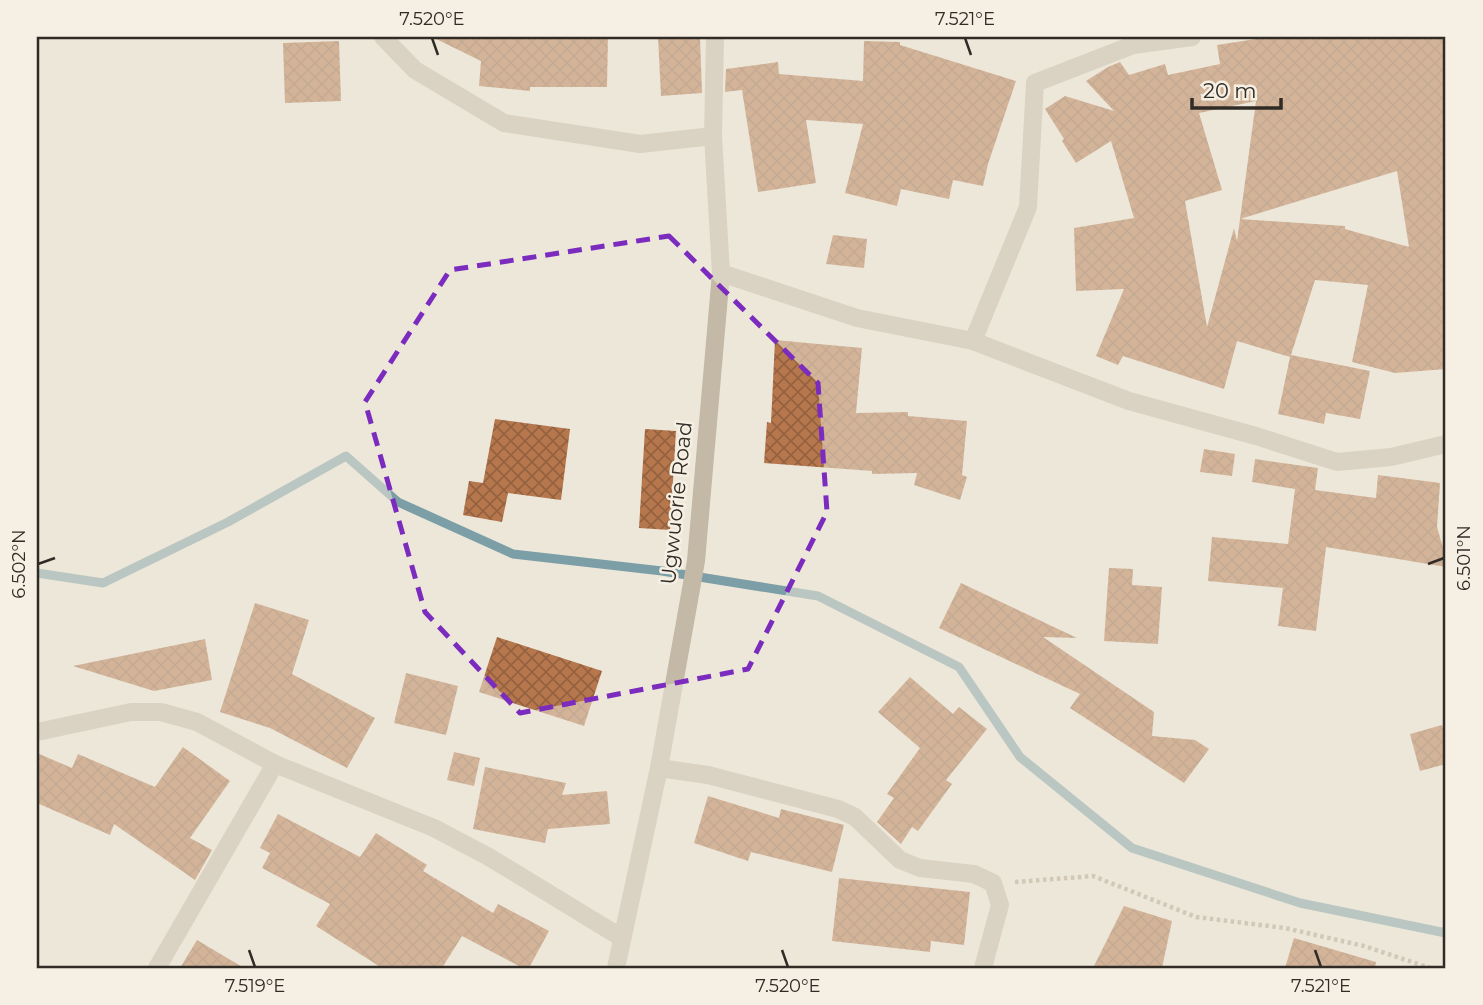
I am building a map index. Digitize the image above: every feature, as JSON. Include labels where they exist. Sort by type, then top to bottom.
[{"type":"street","points":[[383,37],[415,70],[504,123],[640,144],[713,136]]},
{"type":"street","name":"Ugwuorie Road","points":[[616,968],[659,768],[696,561],[721,273],[713,136],[715,37]]},
{"type":"street","points":[[973,341],[1028,207],[1035,83],[1133,45],[1192,37]]},
{"type":"street","points":[[721,273],[857,318],[973,341],[1129,401],[1256,436],[1337,462],[1391,457],[1446,444]]},
{"type":"street","points":[[37,732],[131,712],[161,712],[197,722],[275,764],[435,828],[489,857],[622,938]]},
{"type":"street","points":[[157,968],[275,764]]},
{"type":"street","points":[[659,768],[708,775],[838,809],[855,817],[900,860],[920,868],[974,874],[993,883],[1000,905],[983,968]]},
{"type":"path","points":[[993,883],[1093,876],[1196,917],[1285,928],[1364,946],[1430,968]]},
{"type":"highlighted area","points":[[669,236],[818,383],[827,512],[748,669],[520,713],[425,612],[365,402],[450,270]]},
{"type":"building","points":[[432,37],[608,37],[607,87],[530,87],[530,91],[479,86],[481,61]]},
{"type":"building","points":[[658,37],[700,37],[702,93],[661,96]]},
{"type":"building","points":[[1269,37],[1446,37],[1446,369],[1395,373],[1352,362],[1368,285],[1315,280],[1291,355],[1370,371],[1360,419],[1326,413],[1324,424],[1278,414],[1290,357],[1237,341],[1224,389],[1123,356],[1118,365],[1096,356],[1124,289],[1076,291],[1074,228],[1134,218],[1111,141],[1076,163],[1045,109],[1065,96],[1114,111],[1086,81],[1120,62],[1129,75],[1165,64],[1168,75],[1220,64],[1217,45]],"holes":[[[1256,101],[1237,241],[1234,228],[1207,327],[1185,201],[1222,190],[1199,113]],[[1397,171],[1409,247],[1345,229],[1345,226],[1240,219]]]},
{"type":"building","points":[[339,41],[341,101],[285,103],[283,43]]},
{"type":"building","points":[[864,41],[900,42],[900,45],[1016,81],[983,186],[953,180],[949,199],[901,189],[897,206],[845,193],[863,124],[806,120],[816,183],[758,192],[742,90],[725,92],[726,69],[778,62],[779,74],[863,81]]},
{"type":"building","points":[[833,235],[867,239],[864,268],[826,264]]},
{"type":"building","points":[[775,340],[862,348],[856,413],[908,412],[908,416],[967,421],[962,475],[967,477],[960,500],[914,485],[917,473],[872,474],[872,471],[764,463],[767,422],[771,423]]},
{"type":"building","points":[[495,419],[570,429],[561,500],[508,493],[502,522],[463,515],[469,481],[483,483]]},
{"type":"building","points":[[645,429],[676,431],[670,530],[639,528]]},
{"type":"building","points":[[1204,449],[1235,454],[1232,476],[1200,472]]},
{"type":"building","points":[[1255,459],[1318,468],[1315,490],[1376,498],[1378,475],[1440,483],[1437,527],[1446,567],[1326,547],[1316,631],[1278,626],[1283,588],[1208,581],[1212,537],[1288,544],[1295,489],[1252,482]]},
{"type":"building","points":[[1109,568],[1133,569],[1132,585],[1162,587],[1158,644],[1104,641]]},
{"type":"building","points":[[961,583],[1077,638],[1043,637],[1154,712],[1152,736],[1195,740],[1209,749],[1184,783],[1070,708],[1080,694],[939,628]]},
{"type":"building","points":[[255,603],[309,620],[292,674],[375,718],[347,768],[270,728],[220,712]]},
{"type":"building","points":[[497,637],[602,671],[584,726],[479,692]]},
{"type":"building","points":[[205,639],[212,680],[154,691],[73,666]]},
{"type":"building","points":[[406,673],[458,686],[446,735],[394,723]]},
{"type":"building","points":[[910,677],[953,714],[959,707],[987,729],[946,780],[952,784],[918,831],[912,827],[901,844],[877,822],[894,798],[887,794],[920,748],[878,712]]},
{"type":"building","points":[[1442,725],[1446,743],[1446,764],[1420,771],[1410,734]]},
{"type":"building","points":[[183,747],[230,781],[190,838],[212,850],[195,880],[114,824],[110,835],[37,803],[37,753],[72,768],[78,754],[155,787]]},
{"type":"building","points":[[454,752],[480,758],[474,786],[447,780]]},
{"type":"building","points":[[485,767],[566,783],[562,795],[607,791],[610,824],[548,829],[545,843],[473,829]]},
{"type":"building","points":[[708,796],[779,818],[781,809],[844,825],[832,872],[751,852],[748,861],[694,843]]},
{"type":"building","points":[[278,814],[360,857],[376,833],[427,865],[423,871],[493,913],[498,904],[549,931],[529,968],[523,968],[462,936],[442,968],[382,968],[316,926],[330,904],[262,868],[270,853],[260,848]]},
{"type":"building","points":[[839,878],[970,892],[964,945],[931,941],[930,952],[832,941]]},
{"type":"building","points":[[1124,906],[1172,921],[1162,968],[1093,968]]},
{"type":"building","points":[[1294,938],[1376,962],[1375,968],[1285,968]]},
{"type":"building","points":[[197,940],[244,968],[180,968]]},
{"type":"waterway","points":[[37,573],[103,583],[228,522],[346,456],[398,502],[513,554],[662,571],[818,596],[959,667],[1020,757],[1132,848],[1300,903],[1446,933]]}]
